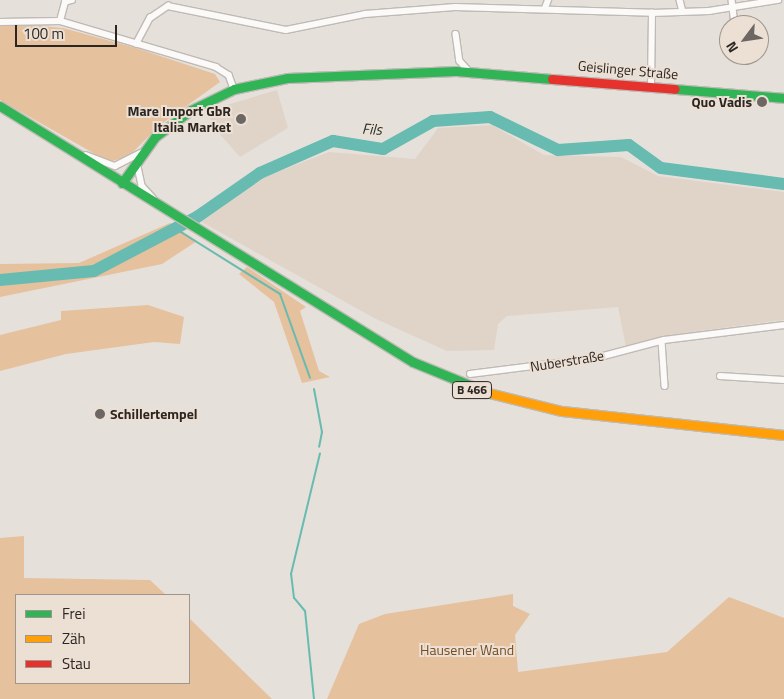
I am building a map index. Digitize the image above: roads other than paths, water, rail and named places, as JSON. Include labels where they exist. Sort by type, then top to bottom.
[{"type":"main road","name":"Geislinger Straße","points":[[122,182],[140,155],[191,110],[234,89],[287,78],[469,72],[651,85],[784,98]]},
{"type":"main road","name":"B 466","points":[[0,106],[158,206],[413,362],[490,396],[562,411],[784,435]]},
{"type":"street","points":[[60,21],[66,1],[72,0]]},
{"type":"street","points":[[545,8],[548,0]]},
{"type":"street","points":[[680,0],[683,12]]},
{"type":"street","points":[[732,0],[735,15]]},
{"type":"street","points":[[136,44],[150,18],[168,6],[286,30],[365,14],[455,7],[545,8],[652,13],[735,8],[778,0]]},
{"type":"street","points":[[651,85],[652,13]]},
{"type":"street","points":[[0,22],[60,21],[225,71],[234,89]]},
{"type":"street","points":[[456,34],[460,61],[469,72]]},
{"type":"street","name":"Geislinger Straße","points":[[62,144],[115,166],[140,155]]},
{"type":"street","points":[[140,155],[142,186],[158,206]]},
{"type":"street","name":"Nuberstraße","points":[[470,374],[596,358],[662,341],[784,324]]},
{"type":"street","points":[[662,341],[665,386]]},
{"type":"street","points":[[720,376],[784,380]]},
{"type":"waterway","name":"Fils","points":[[0,280],[94,271],[197,217],[260,173],[333,141],[383,149],[433,121],[490,117],[558,150],[629,145],[661,168],[784,184]]},
{"type":"waterway","points":[[176,229],[280,294],[310,378]]},
{"type":"waterway","points":[[314,389],[322,432],[319,447]]},
{"type":"waterway","points":[[314,699],[305,611],[294,598],[291,574],[320,453]]},
{"type":"place","name":"Quo Vadis","points":[[762,102]]},
{"type":"place","name":"Mare Import GbR Italia Market","points":[[241,119]]},
{"type":"place","name":"Schillertempel","points":[[100,414]]},
{"type":"park label","name":"Hausener Wand","points":[[467,650]]}]
